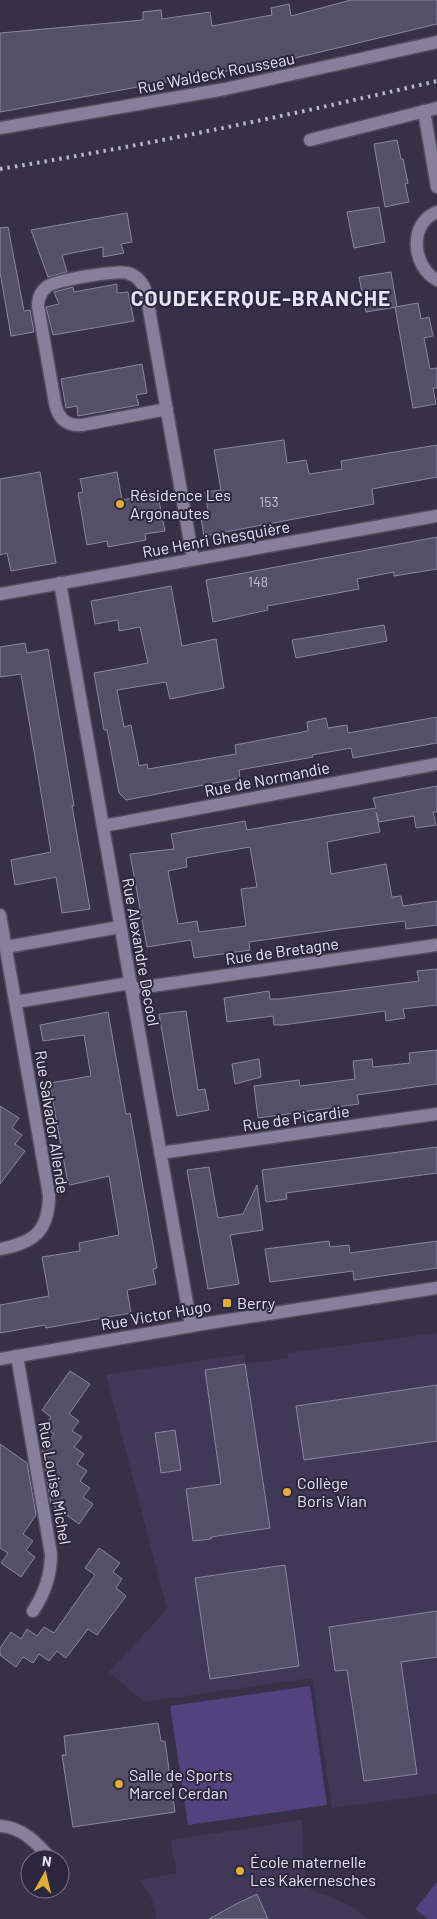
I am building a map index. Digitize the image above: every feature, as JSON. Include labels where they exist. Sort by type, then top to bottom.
[{"type":"street","name":"Rue Waldeck Rousseau","points":[[0,128],[225,89],[437,42]]},
{"type":"street","points":[[310,140],[437,108]]},
{"type":"street","points":[[424,112],[437,187]]},
{"type":"street","points":[[437,212],[425,219],[416,236],[421,263],[428,273],[437,280]]},
{"type":"street","points":[[167,409],[82,425],[67,424],[60,418],[55,403],[38,306],[39,297],[44,290],[58,283],[112,272],[129,274],[138,279],[146,292],[167,409],[193,560]]},
{"type":"street","name":"Rue Henri Ghesquière","points":[[0,594],[437,516]]},
{"type":"street","name":"Rue Alexandre Decool","points":[[60,583],[190,1326]]},
{"type":"street","name":"Rue de Normandie","points":[[103,826],[437,764]]},
{"type":"street","name":"Rue Salvador Allende","points":[[0,914],[48,1186],[49,1209],[43,1228],[36,1236],[24,1243],[0,1249]]},
{"type":"street","points":[[6,947],[120,927]]},
{"type":"street","name":"Rue de Bretagne","points":[[131,986],[437,945]]},
{"type":"street","points":[[16,1002],[131,986]]},
{"type":"street","name":"Rue de Picardie","points":[[160,1153],[437,1114]]},
{"type":"street","name":"Rue Victor Hugo","points":[[0,1359],[190,1326],[437,1288]]},
{"type":"street","name":"Rue Louise Michel","points":[[16,1356],[51,1554],[48,1582],[33,1611]]},
{"type":"street","points":[[0,1826],[15,1828],[40,1849]]},
{"type":"shaded area","name":"Collège Boris Vian","points":[[437,1333],[437,1794],[332,1808],[312,1678],[144,1702],[109,1672],[167,1609],[106,1375],[244,1354],[246,1364],[288,1358],[288,1353]]},
{"type":"shaded area","points":[[310,1686],[327,1805],[188,1825],[170,1706]]},
{"type":"shaded area","name":"École maternelle Les Kakernesches","points":[[302,1820],[304,1869],[307,1886],[356,1909],[368,1919],[156,1919],[151,1897],[139,1880],[177,1873],[171,1845],[172,1840]]},
{"type":"shaded area","points":[[437,1882],[437,1919],[428,1919],[415,1909]]},
{"type":"building","points":[[351,0],[437,0],[437,24],[287,60],[0,112],[0,33],[143,20],[143,12],[161,10],[162,19],[210,12],[212,26],[272,15],[271,8],[289,4],[291,16]]},
{"type":"building","points":[[397,140],[408,183],[405,184],[409,202],[385,207],[374,144]]},
{"type":"building","points":[[379,207],[385,242],[354,248],[347,212]]},
{"type":"building","points":[[127,213],[132,242],[121,244],[124,253],[103,257],[103,247],[62,255],[67,272],[48,277],[31,230]]},
{"type":"building","points":[[8,227],[24,311],[30,310],[34,332],[11,336],[0,272],[0,228]]},
{"type":"building","points":[[391,272],[397,307],[366,312],[359,277]]},
{"type":"building","points":[[117,284],[117,293],[128,292],[134,321],[53,335],[46,307],[59,304],[54,292],[73,287],[74,292]]},
{"type":"building","points":[[418,303],[421,319],[429,317],[433,336],[424,338],[430,369],[437,368],[437,388],[433,388],[436,404],[413,408],[395,307]]},
{"type":"building","points":[[142,364],[147,393],[136,395],[139,405],[78,416],[77,406],[66,408],[61,379]]},
{"type":"building","points":[[284,440],[287,463],[306,460],[309,474],[342,469],[341,461],[437,445],[437,477],[372,489],[374,504],[204,536],[200,512],[208,510],[205,492],[221,490],[214,450]]},
{"type":"building","points":[[40,472],[56,563],[11,571],[7,553],[0,555],[0,479]]},
{"type":"building","name":"Résidence Les Argonautes","points":[[117,472],[122,500],[158,496],[165,531],[145,534],[146,540],[108,547],[107,541],[87,545],[78,493],[83,492],[80,479]]},
{"type":"building","points":[[437,537],[437,569],[394,576],[394,572],[357,579],[359,589],[267,606],[268,610],[213,622],[206,580]]},
{"type":"building","points":[[171,586],[182,646],[216,639],[224,688],[170,699],[166,682],[117,690],[124,727],[131,725],[139,766],[147,764],[148,769],[236,754],[235,745],[308,731],[307,722],[326,718],[328,728],[347,725],[348,733],[437,717],[437,743],[353,758],[351,748],[312,755],[313,757],[239,770],[240,778],[126,800],[119,793],[107,730],[104,730],[94,673],[148,663],[140,627],[119,631],[118,620],[95,624],[91,601]]},
{"type":"building","points":[[384,625],[387,641],[296,658],[292,640]]},
{"type":"building","points":[[25,643],[27,653],[48,649],[90,909],[62,913],[56,877],[15,885],[11,860],[51,852],[21,674],[0,677],[0,647]]},
{"type":"building","points":[[437,786],[437,812],[433,812],[436,825],[416,828],[414,816],[379,822],[376,812],[380,832],[327,842],[331,874],[386,864],[392,897],[401,896],[403,906],[437,901],[437,925],[406,929],[405,921],[340,929],[249,942],[250,950],[194,958],[191,940],[147,947],[130,854],[174,849],[171,834],[245,821],[247,830],[376,808],[373,798]],"holes":[[[250,847],[257,887],[241,889],[246,926],[199,932],[197,921],[178,924],[168,871],[187,867],[186,858]]]},
{"type":"building","points":[[437,969],[437,1005],[403,1009],[405,1018],[386,1021],[385,1011],[283,1025],[274,1025],[273,1016],[227,1022],[224,998],[269,991],[270,999],[279,999],[419,981],[417,971]]},
{"type":"building","points":[[186,1011],[198,1090],[205,1089],[209,1110],[177,1116],[159,1014]]},
{"type":"building","points":[[108,1012],[126,1114],[130,1113],[157,1268],[153,1269],[156,1284],[127,1290],[131,1313],[46,1328],[45,1325],[0,1333],[0,1305],[49,1296],[42,1257],[80,1251],[79,1243],[119,1235],[109,1176],[70,1185],[67,1178],[55,1113],[50,1083],[91,1076],[84,1035],[43,1041],[40,1025]]},
{"type":"building","points":[[437,1050],[437,1084],[357,1095],[359,1104],[258,1118],[254,1086],[299,1080],[300,1086],[355,1079],[353,1061],[372,1059],[373,1067],[410,1063],[409,1053]]},
{"type":"building","points":[[259,1059],[261,1077],[235,1084],[232,1064]]},
{"type":"building","points":[[0,1106],[19,1118],[12,1128],[22,1135],[15,1144],[25,1151],[0,1184]]},
{"type":"building","points":[[437,1147],[437,1173],[286,1193],[287,1199],[266,1202],[262,1170]]},
{"type":"building","points":[[209,1167],[218,1218],[243,1214],[257,1185],[263,1230],[230,1235],[239,1284],[208,1289],[187,1170]]},
{"type":"building","points":[[329,1241],[330,1247],[349,1245],[350,1253],[437,1241],[437,1268],[354,1280],[353,1271],[270,1282],[265,1249]]},
{"type":"building","points":[[245,1364],[270,1528],[193,1541],[186,1489],[221,1484],[205,1370]]},
{"type":"building","points":[[70,1371],[90,1384],[69,1414],[79,1421],[72,1431],[82,1437],[74,1447],[84,1454],[77,1464],[87,1471],[80,1481],[90,1488],[83,1497],[93,1504],[79,1524],[51,1504],[42,1451],[54,1434],[44,1427],[51,1417],[42,1410]]},
{"type":"building","points":[[437,1385],[437,1441],[304,1460],[296,1406]]},
{"type":"building","points":[[175,1430],[181,1470],[161,1473],[155,1433]]},
{"type":"building","points":[[0,1444],[27,1463],[36,1515],[23,1534],[33,1541],[26,1550],[35,1557],[21,1577],[1,1563],[8,1553],[0,1548]]},
{"type":"building","points":[[99,1548],[120,1563],[113,1572],[122,1579],[116,1588],[126,1596],[97,1635],[88,1629],[66,1658],[57,1651],[49,1661],[39,1654],[33,1663],[23,1657],[16,1667],[0,1655],[0,1648],[11,1632],[21,1639],[27,1629],[37,1636],[44,1627],[54,1633],[95,1575],[85,1568]]},
{"type":"building","points":[[285,1565],[299,1666],[210,1679],[195,1578]]},
{"type":"building","points":[[437,1611],[437,1657],[401,1662],[417,1774],[364,1781],[347,1670],[335,1671],[329,1627]]},
{"type":"building","name":"Salle de Sports Marcel Cerdan","points":[[158,1723],[161,1741],[165,1741],[175,1812],[73,1827],[62,1755],[66,1755],[64,1736]]},
{"type":"building","points":[[257,1894],[268,1919],[209,1919],[234,1905]]},
{"type":"railway","points":[[0,169],[219,129],[437,81]]},
{"type":"place","name":"Résidence Les Argonautes","points":[[120,504]]},
{"type":"place","name":"Berry","points":[[227,1303]]},
{"type":"place","name":"Collège Boris Vian","points":[[287,1492]]},
{"type":"place","name":"Salle de Sports Marcel Cerdan","points":[[119,1784]]},
{"type":"place","name":"École maternelle Les Kakernesches","points":[[240,1871]]},
{"type":"district","name":"COUDEKERQUE-BRANCHE","points":[[261,299]]}]
